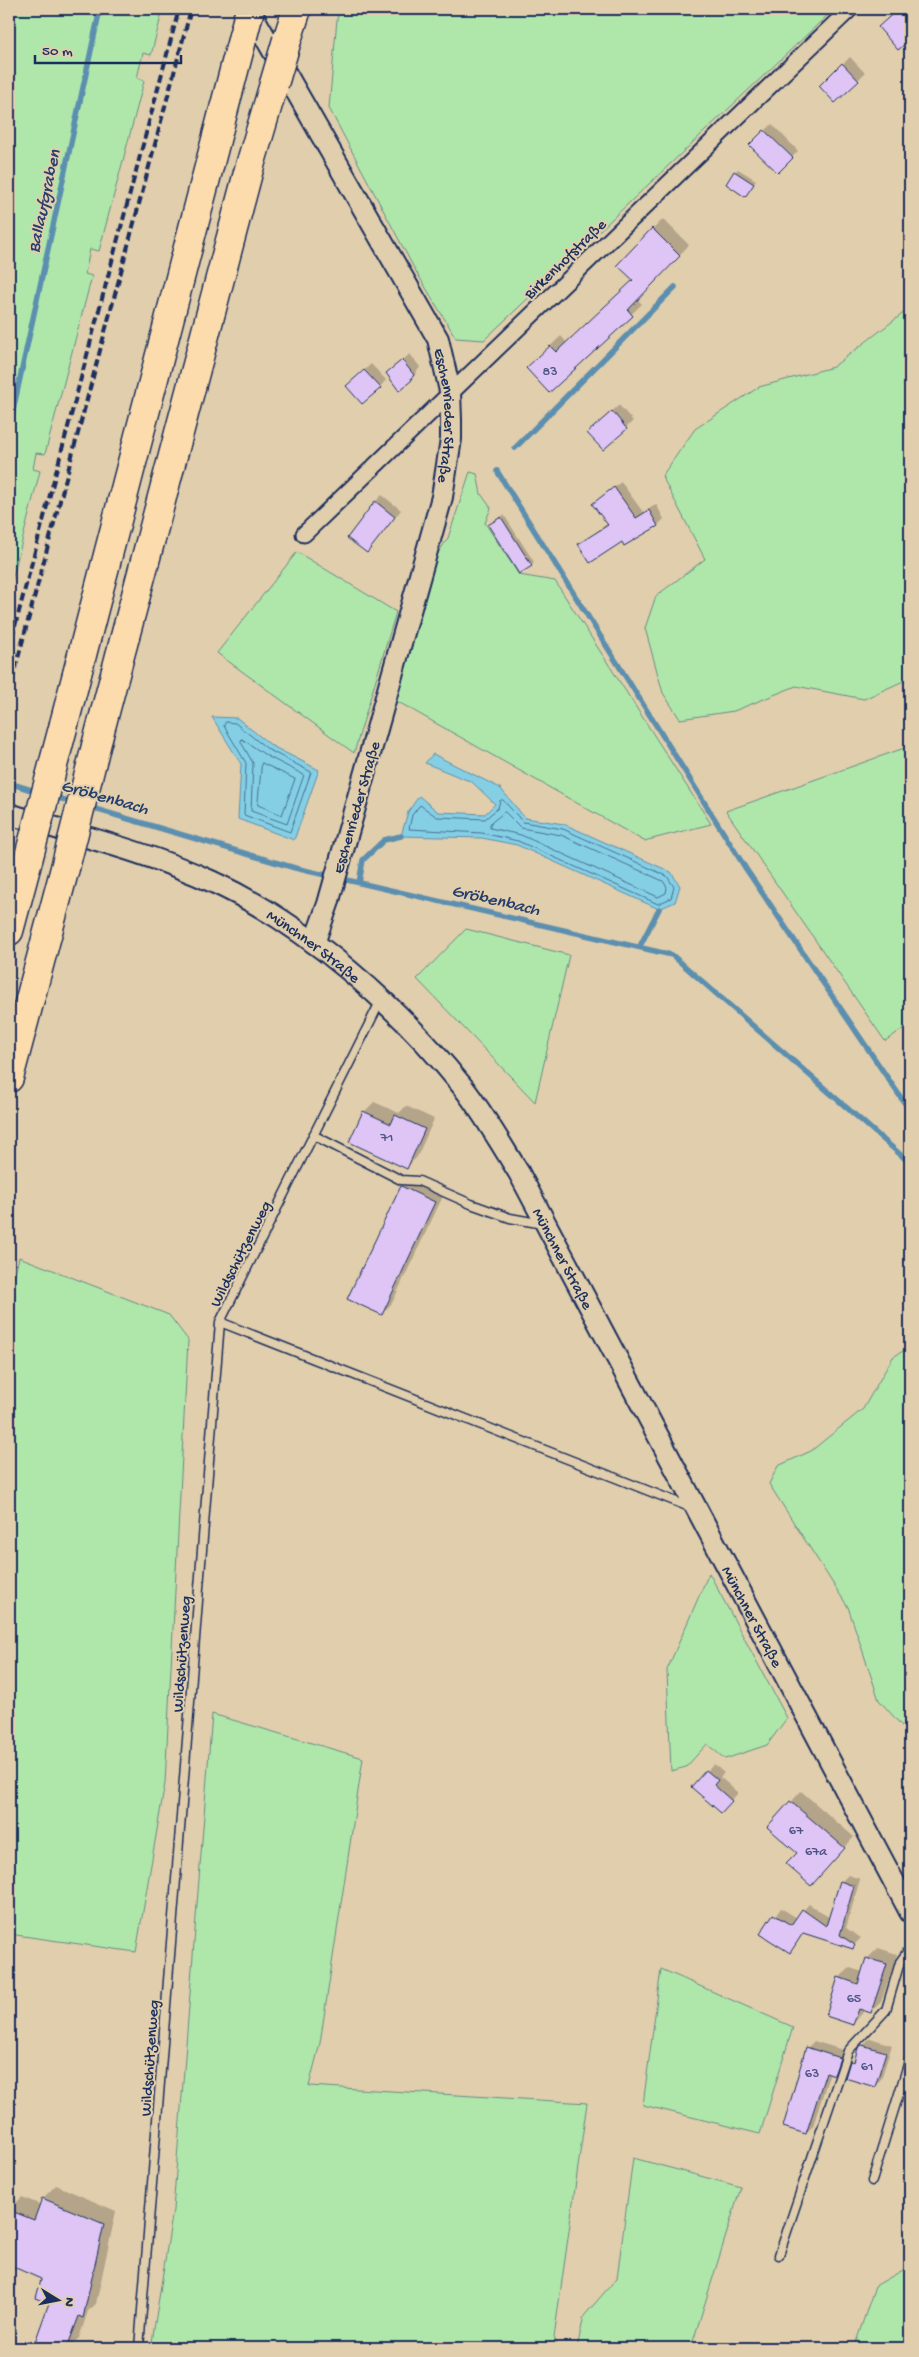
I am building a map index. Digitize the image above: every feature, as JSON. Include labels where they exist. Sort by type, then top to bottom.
[{"type":"highway","points":[[9,931],[249,9]]},
{"type":"highway","points":[[9,1078],[246,178],[297,9]]},
{"type":"street","name":"Eschenrieder Straße","points":[[249,9],[438,339],[450,392],[451,439],[442,497],[328,904],[314,943]]},
{"type":"street","name":"Birkenhofstraße","points":[[304,534],[850,9]]},
{"type":"street","name":"Münchner Straße","points":[[9,814],[150,857],[214,882],[281,919],[314,943],[381,1000],[424,1042],[464,1088],[519,1173],[910,1912]]},
{"type":"lane","name":"Wildschützenweg","points":[[139,2348],[220,1322],[381,1000]]},
{"type":"lane","points":[[313,1135],[401,1180],[419,1181],[471,1204],[510,1218],[545,1224]]},
{"type":"lane","points":[[220,1322],[698,1510]]},
{"type":"lane","points":[[779,2255],[848,2051],[886,2010],[900,1962],[910,1948]]},
{"type":"lane","points":[[872,2181],[910,2058]]},
{"type":"green space","points":[[9,9],[163,9],[151,55],[143,53],[137,78],[144,81],[99,251],[90,249],[85,274],[92,276],[45,454],[36,453],[33,469],[40,471],[9,592]]},
{"type":"green space","points":[[340,9],[834,9],[484,340],[456,338],[414,268],[329,108],[337,19]]},
{"type":"green space","points":[[910,308],[910,678],[864,699],[796,686],[734,711],[680,719],[663,693],[645,628],[656,596],[705,559],[662,476],[695,429],[759,387],[833,367]]},
{"type":"green space","points":[[470,472],[477,474],[481,494],[491,508],[485,523],[519,575],[555,581],[711,824],[644,841],[393,699],[434,559],[448,538]]},
{"type":"green space","points":[[297,552],[396,612],[354,753],[217,653]]},
{"type":"green space","points":[[910,746],[910,1024],[885,1041],[726,811]]},
{"type":"green space","points":[[466,929],[569,955],[535,1102],[417,979]]},
{"type":"green space","points":[[19,1257],[169,1315],[188,1340],[165,1783],[136,1952],[9,1934],[9,1299]]},
{"type":"green space","points":[[910,1347],[910,1735],[879,1700],[848,1607],[769,1484],[778,1466],[811,1451],[863,1409],[893,1357]]},
{"type":"green space","points":[[709,1573],[787,1718],[767,1745],[725,1759],[707,1744],[686,1767],[671,1771],[667,1670]]},
{"type":"green space","points":[[212,1714],[363,1758],[320,2043],[309,2086],[587,2103],[554,2337],[558,2348],[151,2348],[173,2210]]},
{"type":"green space","points":[[661,1969],[793,2027],[760,2134],[643,2105]]},
{"type":"green space","points":[[633,2158],[741,2187],[691,2348],[577,2348],[584,2316],[617,2278]]},
{"type":"green space","points":[[910,2266],[910,2332],[901,2348],[854,2348],[875,2286]]},
{"type":"water","points":[[212,717],[237,718],[272,746],[319,770],[294,840],[238,819],[241,764]]},
{"type":"water","points":[[433,754],[500,788],[525,818],[564,824],[671,872],[680,886],[675,902],[659,909],[517,845],[482,838],[401,836],[408,812],[419,796],[438,812],[485,814],[495,804],[472,782],[425,763]]},
{"type":"building","points":[[898,9],[910,23],[910,40],[898,50],[878,27]]},
{"type":"building","points":[[842,63],[859,81],[835,103],[819,86]]},
{"type":"building","points":[[764,130],[793,158],[778,173],[749,145]]},
{"type":"building","points":[[734,171],[754,184],[745,197],[726,184]]},
{"type":"building","points":[[652,228],[680,256],[628,310],[633,316],[549,393],[526,368],[550,346],[556,352],[633,280],[617,265]]},
{"type":"building","points":[[402,360],[414,375],[411,378],[412,380],[399,391],[386,373]]},
{"type":"building","points":[[364,370],[381,388],[362,404],[346,386]]},
{"type":"building","points":[[612,411],[627,429],[603,450],[587,433]]},
{"type":"building","points":[[614,487],[636,518],[649,510],[658,526],[624,546],[622,542],[590,563],[578,544],[608,525],[592,504]]},
{"type":"building","points":[[375,501],[395,517],[367,553],[347,538]]},
{"type":"building","points":[[501,517],[532,566],[519,574],[488,525]]},
{"type":"building","points":[[363,1111],[391,1124],[395,1115],[425,1129],[407,1169],[349,1142]]},
{"type":"building","points":[[401,1186],[435,1202],[382,1315],[347,1299]]},
{"type":"building","points":[[706,1770],[718,1780],[714,1785],[732,1801],[721,1813],[691,1787]]},
{"type":"building","points":[[790,1801],[845,1848],[811,1886],[786,1864],[797,1853],[767,1827]]},
{"type":"building","points":[[840,1881],[854,1886],[840,1935],[855,1945],[853,1949],[803,1933],[790,1953],[760,1934],[773,1914],[791,1925],[802,1909],[826,1926]]},
{"type":"building","points":[[866,1958],[887,1964],[871,2013],[859,2009],[853,2025],[826,2016],[838,1977],[858,1984]]},
{"type":"building","points":[[862,2045],[886,2052],[875,2087],[845,2078],[850,2061],[854,2062],[858,2048]]},
{"type":"building","points":[[806,2047],[840,2058],[834,2075],[826,2072],[806,2134],[783,2127]]},
{"type":"building","points":[[42,2198],[104,2224],[83,2318],[79,2316],[67,2348],[54,2348],[35,2342],[49,2303],[36,2298],[41,2279],[9,2265],[9,2210],[34,2220]]},
{"type":"waterway","name":"Ballaufgraben","points":[[9,429],[100,9]]},
{"type":"waterway","points":[[515,448],[675,287]]},
{"type":"waterway","points":[[497,471],[746,869],[910,1111]]},
{"type":"waterway","name":"Gröbenbach","points":[[9,783],[38,792]]},
{"type":"waterway","name":"Gröbenbach","points":[[52,796],[74,803]]},
{"type":"waterway","name":"Gröbenbach","points":[[88,807],[295,868],[672,955],[910,1163]]},
{"type":"waterway","points":[[359,883],[363,860],[384,840],[401,836]]},
{"type":"waterway","points":[[640,946],[659,909]]},
{"type":"railway","points":[[9,649],[179,9]]},
{"type":"railway","points":[[9,692],[191,9]]}]
